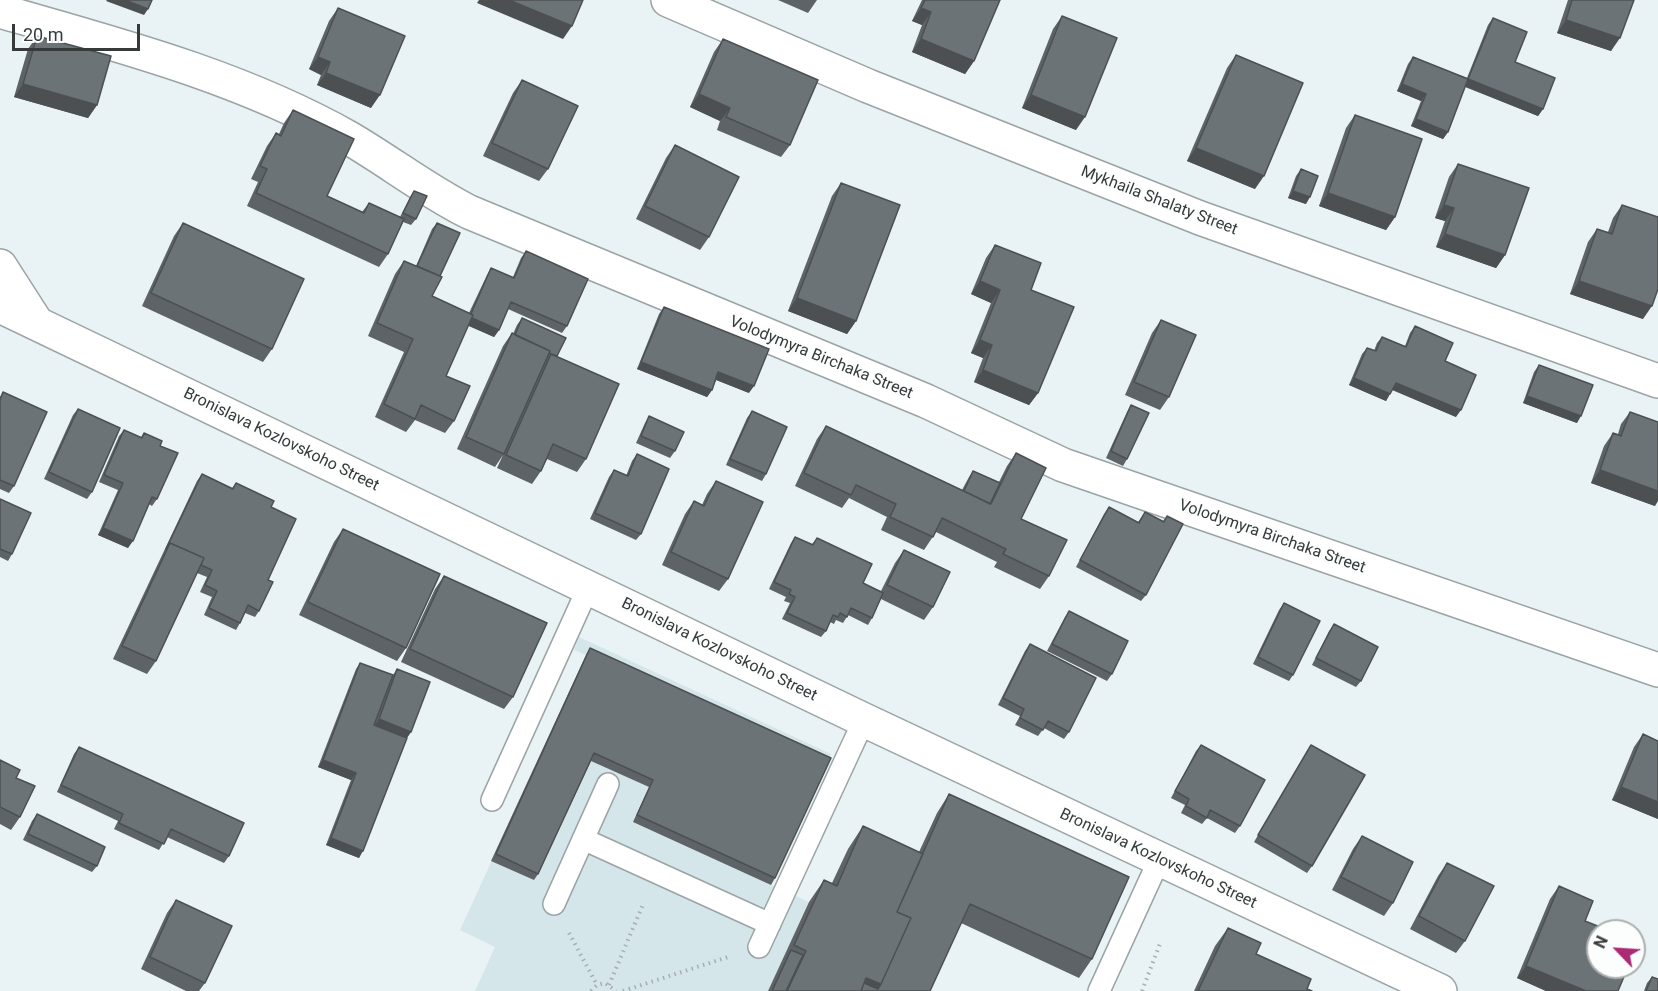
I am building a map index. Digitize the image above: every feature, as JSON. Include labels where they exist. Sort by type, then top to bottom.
[{"type":"street","name":"Mykhaila Shalaty Street","points":[[668,0],[868,86],[1200,218],[1658,381]]},
{"type":"street","name":"Volodymyra Birchaka Street","points":[[0,11],[166,58],[272,101],[350,138],[435,195],[469,212],[926,401],[1063,465],[1658,670]]},
{"type":"street","points":[[0,266],[36,322]]},
{"type":"street","name":"Bronislava Kozlovskoho Street","points":[[0,306],[864,720],[1440,991]]},
{"type":"lane","points":[[492,800],[588,588]]},
{"type":"lane","points":[[759,947],[864,720]]},
{"type":"lane","points":[[554,904],[608,784]]},
{"type":"lane","points":[[583,839],[770,924]]},
{"type":"lane","points":[[1099,991],[1159,860]]},
{"type":"path","points":[[609,985],[656,873]]},
{"type":"path","points":[[554,904],[597,985]]},
{"type":"path","points":[[623,991],[759,947]]},
{"type":"path","points":[[591,991],[597,985],[609,985],[616,991]]},
{"type":"shaded area","points":[[579,637],[831,754],[771,885],[809,902],[768,991],[475,991],[495,947],[460,930],[586,655],[574,650]]},
{"type":"building","points":[[125,0],[152,0],[148,9]]},
{"type":"building","points":[[509,0],[583,0],[572,26]]},
{"type":"building","points":[[925,0],[1000,0],[974,61],[921,39],[931,12],[921,8]]},
{"type":"building","points":[[1572,0],[1634,0],[1620,38],[1566,20]]},
{"type":"building","points":[[338,8],[405,36],[380,95],[326,73],[330,62],[318,57]]},
{"type":"building","points":[[1062,16],[1117,38],[1085,117],[1031,95]]},
{"type":"building","points":[[1493,18],[1527,32],[1515,62],[1555,78],[1543,109],[1468,79]]},
{"type":"building","points":[[37,36],[111,56],[97,105],[23,84]]},
{"type":"building","points":[[723,39],[818,80],[790,145],[726,117],[730,108],[699,94]]},
{"type":"building","points":[[1236,55],[1303,83],[1264,176],[1196,148]]},
{"type":"building","points":[[1413,57],[1468,79],[1448,132],[1416,119],[1426,94],[1402,84]]},
{"type":"building","points":[[522,80],[578,106],[548,169],[492,143]]},
{"type":"building","points":[[293,110],[354,139],[327,196],[364,213],[369,203],[404,219],[388,254],[256,193],[267,169],[260,166],[276,133],[281,136]]},
{"type":"building","points":[[1355,115],[1422,139],[1395,217],[1328,193]]},
{"type":"building","points":[[675,145],[739,177],[709,237],[645,206]]},
{"type":"building","points":[[1458,164],[1529,188],[1505,255],[1445,234],[1454,208],[1444,205]]},
{"type":"building","points":[[1301,169],[1318,176],[1310,197],[1293,191]]},
{"type":"building","points":[[841,183],[900,205],[856,321],[797,298]]},
{"type":"building","points":[[414,191],[427,196],[416,219],[403,213]]},
{"type":"building","points":[[1622,205],[1658,217],[1658,289],[1652,306],[1579,281],[1597,229],[1612,234]]},
{"type":"building","points":[[183,223],[304,279],[272,349],[151,293]]},
{"type":"building","points":[[437,223],[460,233],[440,276],[417,266]]},
{"type":"building","points":[[995,245],[1041,263],[1031,290],[1074,307],[1038,393],[983,370],[992,345],[980,340],[1000,290],[980,281]]},
{"type":"building","points":[[526,251],[588,279],[567,326],[511,302],[499,330],[472,318],[471,314],[491,268],[514,278]]},
{"type":"building","points":[[404,261],[442,277],[432,296],[473,315],[446,376],[470,386],[454,421],[421,405],[415,419],[384,404],[413,339],[377,323]]},
{"type":"building","points":[[664,307],[769,349],[754,386],[718,372],[712,390],[641,362]]},
{"type":"building","points":[[522,318],[566,338],[557,356],[515,335]]},
{"type":"building","points":[[1161,320],[1196,335],[1169,397],[1134,382]]},
{"type":"building","points":[[1415,326],[1453,343],[1445,361],[1476,375],[1461,410],[1396,383],[1390,394],[1354,378],[1367,348],[1376,351],[1382,337],[1406,347]]},
{"type":"building","points":[[512,333],[550,351],[504,454],[466,437]]},
{"type":"building","points":[[551,354],[619,384],[586,459],[553,444],[541,471],[506,455]]},
{"type":"building","points":[[1539,365],[1593,385],[1581,416],[1527,396]]},
{"type":"building","points":[[3,392],[47,412],[14,486],[0,480],[0,400]]},
{"type":"building","points":[[1131,405],[1149,413],[1127,459],[1111,451]]},
{"type":"building","points":[[78,409],[120,428],[92,492],[49,472]]},
{"type":"building","points":[[752,411],[787,427],[766,474],[730,459]]},
{"type":"building","points":[[1630,412],[1658,422],[1658,491],[1600,470],[1613,433],[1621,436]]},
{"type":"building","points":[[649,416],[684,432],[675,451],[641,436]]},
{"type":"building","points":[[826,426],[991,504],[1016,453],[1046,468],[1021,519],[1067,540],[1049,576],[1003,554],[1006,549],[942,518],[933,537],[890,517],[896,504],[856,485],[851,495],[804,473]]},
{"type":"building","points":[[124,430],[142,438],[144,433],[162,441],[160,446],[178,453],[157,499],[152,497],[133,541],[103,528],[123,483],[104,475]]},
{"type":"building","points":[[637,454],[669,469],[641,534],[595,513],[614,470],[628,476]]},
{"type":"building","points":[[973,471],[1000,483],[990,504],[964,491]]},
{"type":"building","points":[[202,474],[233,489],[236,483],[274,501],[271,507],[296,519],[268,580],[273,582],[259,611],[248,605],[240,623],[209,608],[217,591],[205,585],[212,570],[201,565],[204,558],[170,543],[166,549]]},
{"type":"building","points":[[716,481],[763,502],[728,579],[671,552],[694,501],[704,506]]},
{"type":"building","points":[[0,499],[31,513],[12,554],[0,549]]},
{"type":"building","points":[[1109,507],[1139,523],[1145,512],[1164,522],[1167,516],[1183,524],[1146,595],[1080,560]]},
{"type":"building","points":[[343,529],[440,574],[406,648],[308,602]]},
{"type":"building","points":[[795,537],[813,545],[817,538],[872,564],[863,583],[883,593],[872,618],[851,608],[847,617],[840,613],[838,617],[833,615],[826,631],[787,613],[795,597],[789,594],[791,590],[774,582]]},
{"type":"building","points":[[170,543],[204,558],[156,661],[122,646]]},
{"type":"building","points":[[904,550],[950,572],[933,607],[887,585]]},
{"type":"building","points":[[444,576],[547,623],[513,697],[410,649]]},
{"type":"building","points":[[1284,603],[1320,621],[1293,675],[1258,657]]},
{"type":"building","points":[[1069,611],[1128,641],[1112,674],[1052,644]]},
{"type":"building","points":[[1334,624],[1378,647],[1361,681],[1316,658]]},
{"type":"building","points":[[1030,644],[1096,678],[1069,732],[1048,721],[1043,730],[1020,718],[1024,709],[1003,698]]},
{"type":"building","points":[[590,648],[831,758],[775,878],[637,815],[653,780],[594,753],[538,874],[496,854]]},
{"type":"building","points":[[360,663],[393,675],[374,725],[407,738],[363,851],[331,838],[356,773],[323,760]]},
{"type":"building","points":[[397,669],[430,682],[411,732],[379,719]]},
{"type":"building","points":[[1643,734],[1658,741],[1658,802],[1621,787]]},
{"type":"building","points":[[1201,745],[1265,780],[1240,826],[1210,810],[1207,818],[1186,806],[1189,799],[1175,791]]},
{"type":"building","points":[[1311,745],[1365,775],[1312,866],[1258,835]]},
{"type":"building","points":[[79,747],[244,823],[229,856],[171,829],[164,844],[119,823],[123,814],[61,785]]},
{"type":"building","points":[[0,760],[20,770],[16,778],[35,786],[20,817],[0,807]]},
{"type":"building","points":[[949,794],[1129,877],[1092,959],[970,904],[930,991],[861,991],[864,983],[878,989],[911,918],[897,912]]},
{"type":"building","points":[[37,814],[105,847],[97,866],[28,834]]},
{"type":"building","points":[[863,826],[923,854],[897,912],[911,918],[881,984],[866,978],[861,991],[787,991],[806,951],[794,945],[824,880],[837,886]]},
{"type":"building","points":[[1362,836],[1413,862],[1393,903],[1341,877]]},
{"type":"building","points":[[1447,863],[1494,886],[1465,941],[1419,916]]},
{"type":"building","points":[[1559,886],[1593,901],[1585,921],[1586,979],[1623,979],[1618,991],[1586,991],[1526,966]]},
{"type":"building","points":[[176,900],[232,926],[205,983],[150,957]]},
{"type":"building","points":[[1228,928],[1261,943],[1256,954],[1311,979],[1307,989],[1312,991],[1198,991]]},
{"type":"building","points":[[791,950],[803,955],[786,991],[772,991]]},
{"type":"building","points":[[1652,977],[1658,979],[1658,991],[1646,991]]}]
